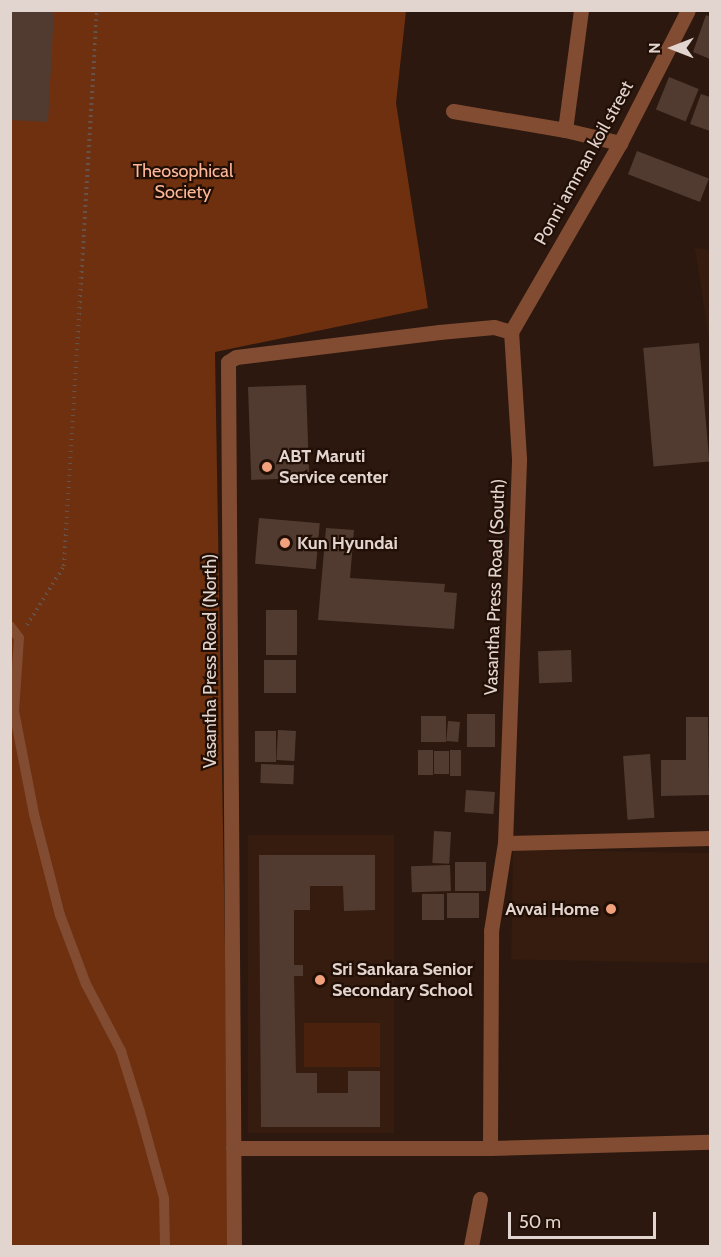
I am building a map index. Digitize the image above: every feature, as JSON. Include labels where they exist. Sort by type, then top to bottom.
[{"type":"street","points":[[564,130],[581,10]]},
{"type":"street","name":"Ponni amman koil street","points":[[511,332],[620,143],[688,10]]},
{"type":"street","points":[[453,111],[564,130],[620,143]]},
{"type":"street","name":"Vasantha Press Road (North)","points":[[234,1246],[228,362],[236,357],[461,330],[494,327],[511,332]]},
{"type":"street","name":"Vasantha Press Road (South)","points":[[490,1148],[491,931],[505,843],[519,458],[511,332]]},
{"type":"street","points":[[505,843],[711,838]]},
{"type":"street","points":[[233,1148],[490,1148],[711,1142]]},
{"type":"street","points":[[471,1246],[480,1199]]},
{"type":"lane","points":[[10,626],[19,638],[14,711],[34,814],[60,915],[86,984],[121,1051],[140,1112],[164,1198],[165,1246]]},
{"type":"path","points":[[19,638],[64,566],[97,10]]},
{"type":"shaded area","points":[[695,248],[710,250],[710,346]]},
{"type":"shaded area","name":"Sri Sankara Senior Secondary School","points":[[248,835],[394,835],[394,1133],[248,1133]]},
{"type":"shaded area","name":"Avvai Home","points":[[513,850],[710,853],[708,963],[511,960]]},
{"type":"shaded area","points":[[304,1023],[380,1023],[380,1067],[304,1067]]},
{"type":"green space","name":"Theosophical Society","points":[[10,11],[406,11],[396,103],[428,308],[215,352],[230,1246],[11,1246]]},
{"type":"building","points":[[10,10],[54,10],[48,122],[10,120]]},
{"type":"building","points":[[706,15],[710,17],[710,59],[693,52]]},
{"type":"building","points":[[669,77],[699,89],[686,121],[656,109]]},
{"type":"building","points":[[701,94],[710,97],[710,131],[690,124]]},
{"type":"building","points":[[637,151],[709,179],[700,202],[628,174]]},
{"type":"building","points":[[699,343],[709,462],[654,466],[643,348]]},
{"type":"building","points":[[306,385],[309,478],[251,480],[248,387]]},
{"type":"building","points":[[259,518],[320,523],[316,569],[255,564]]},
{"type":"building","points":[[326,528],[354,530],[350,578],[445,584],[444,592],[457,593],[454,629],[318,620]]},
{"type":"building","points":[[266,610],[297,610],[297,655],[266,655]]},
{"type":"building","points":[[571,650],[572,682],[539,683],[538,651]]},
{"type":"building","points":[[264,660],[296,660],[296,693],[264,693]]},
{"type":"building","points":[[467,714],[495,714],[495,747],[467,747]]},
{"type":"building","points":[[421,716],[446,716],[446,742],[421,742]]},
{"type":"building","points":[[686,717],[708,717],[709,795],[661,796],[661,760],[686,760]]},
{"type":"building","points":[[448,721],[460,722],[458,742],[446,741]]},
{"type":"building","points":[[278,730],[296,731],[294,761],[276,760]]},
{"type":"building","points":[[255,731],[276,731],[276,762],[255,762]]},
{"type":"building","points":[[418,750],[433,750],[433,775],[418,775]]},
{"type":"building","points":[[450,750],[461,750],[461,776],[450,776]]},
{"type":"building","points":[[434,751],[449,751],[449,774],[434,774]]},
{"type":"building","points":[[650,754],[654,818],[628,820],[623,756]]},
{"type":"building","points":[[261,764],[294,765],[293,784],[260,783]]},
{"type":"building","points":[[466,790],[495,792],[493,814],[464,812]]},
{"type":"building","points":[[434,831],[451,832],[449,864],[432,863]]},
{"type":"building","points":[[259,855],[375,855],[375,910],[344,911],[343,886],[310,886],[310,910],[294,910],[294,965],[303,965],[303,976],[294,976],[296,1073],[317,1073],[317,1093],[348,1093],[348,1071],[380,1071],[380,1127],[261,1127]]},
{"type":"building","points":[[455,862],[486,862],[486,891],[455,891]]},
{"type":"building","points":[[450,865],[451,891],[412,892],[411,866]]},
{"type":"building","points":[[447,893],[479,893],[479,918],[447,918]]},
{"type":"building","points":[[422,894],[444,894],[444,920],[422,920]]},
{"type":"place","name":"ABT Maruti Service center","points":[[267,467]]},
{"type":"place","name":"Kun Hyundai","points":[[285,543]]},
{"type":"place","name":"Avvai Home","points":[[611,909]]},
{"type":"place","name":"Sri Sankara Senior Secondary School","points":[[320,980]]}]
